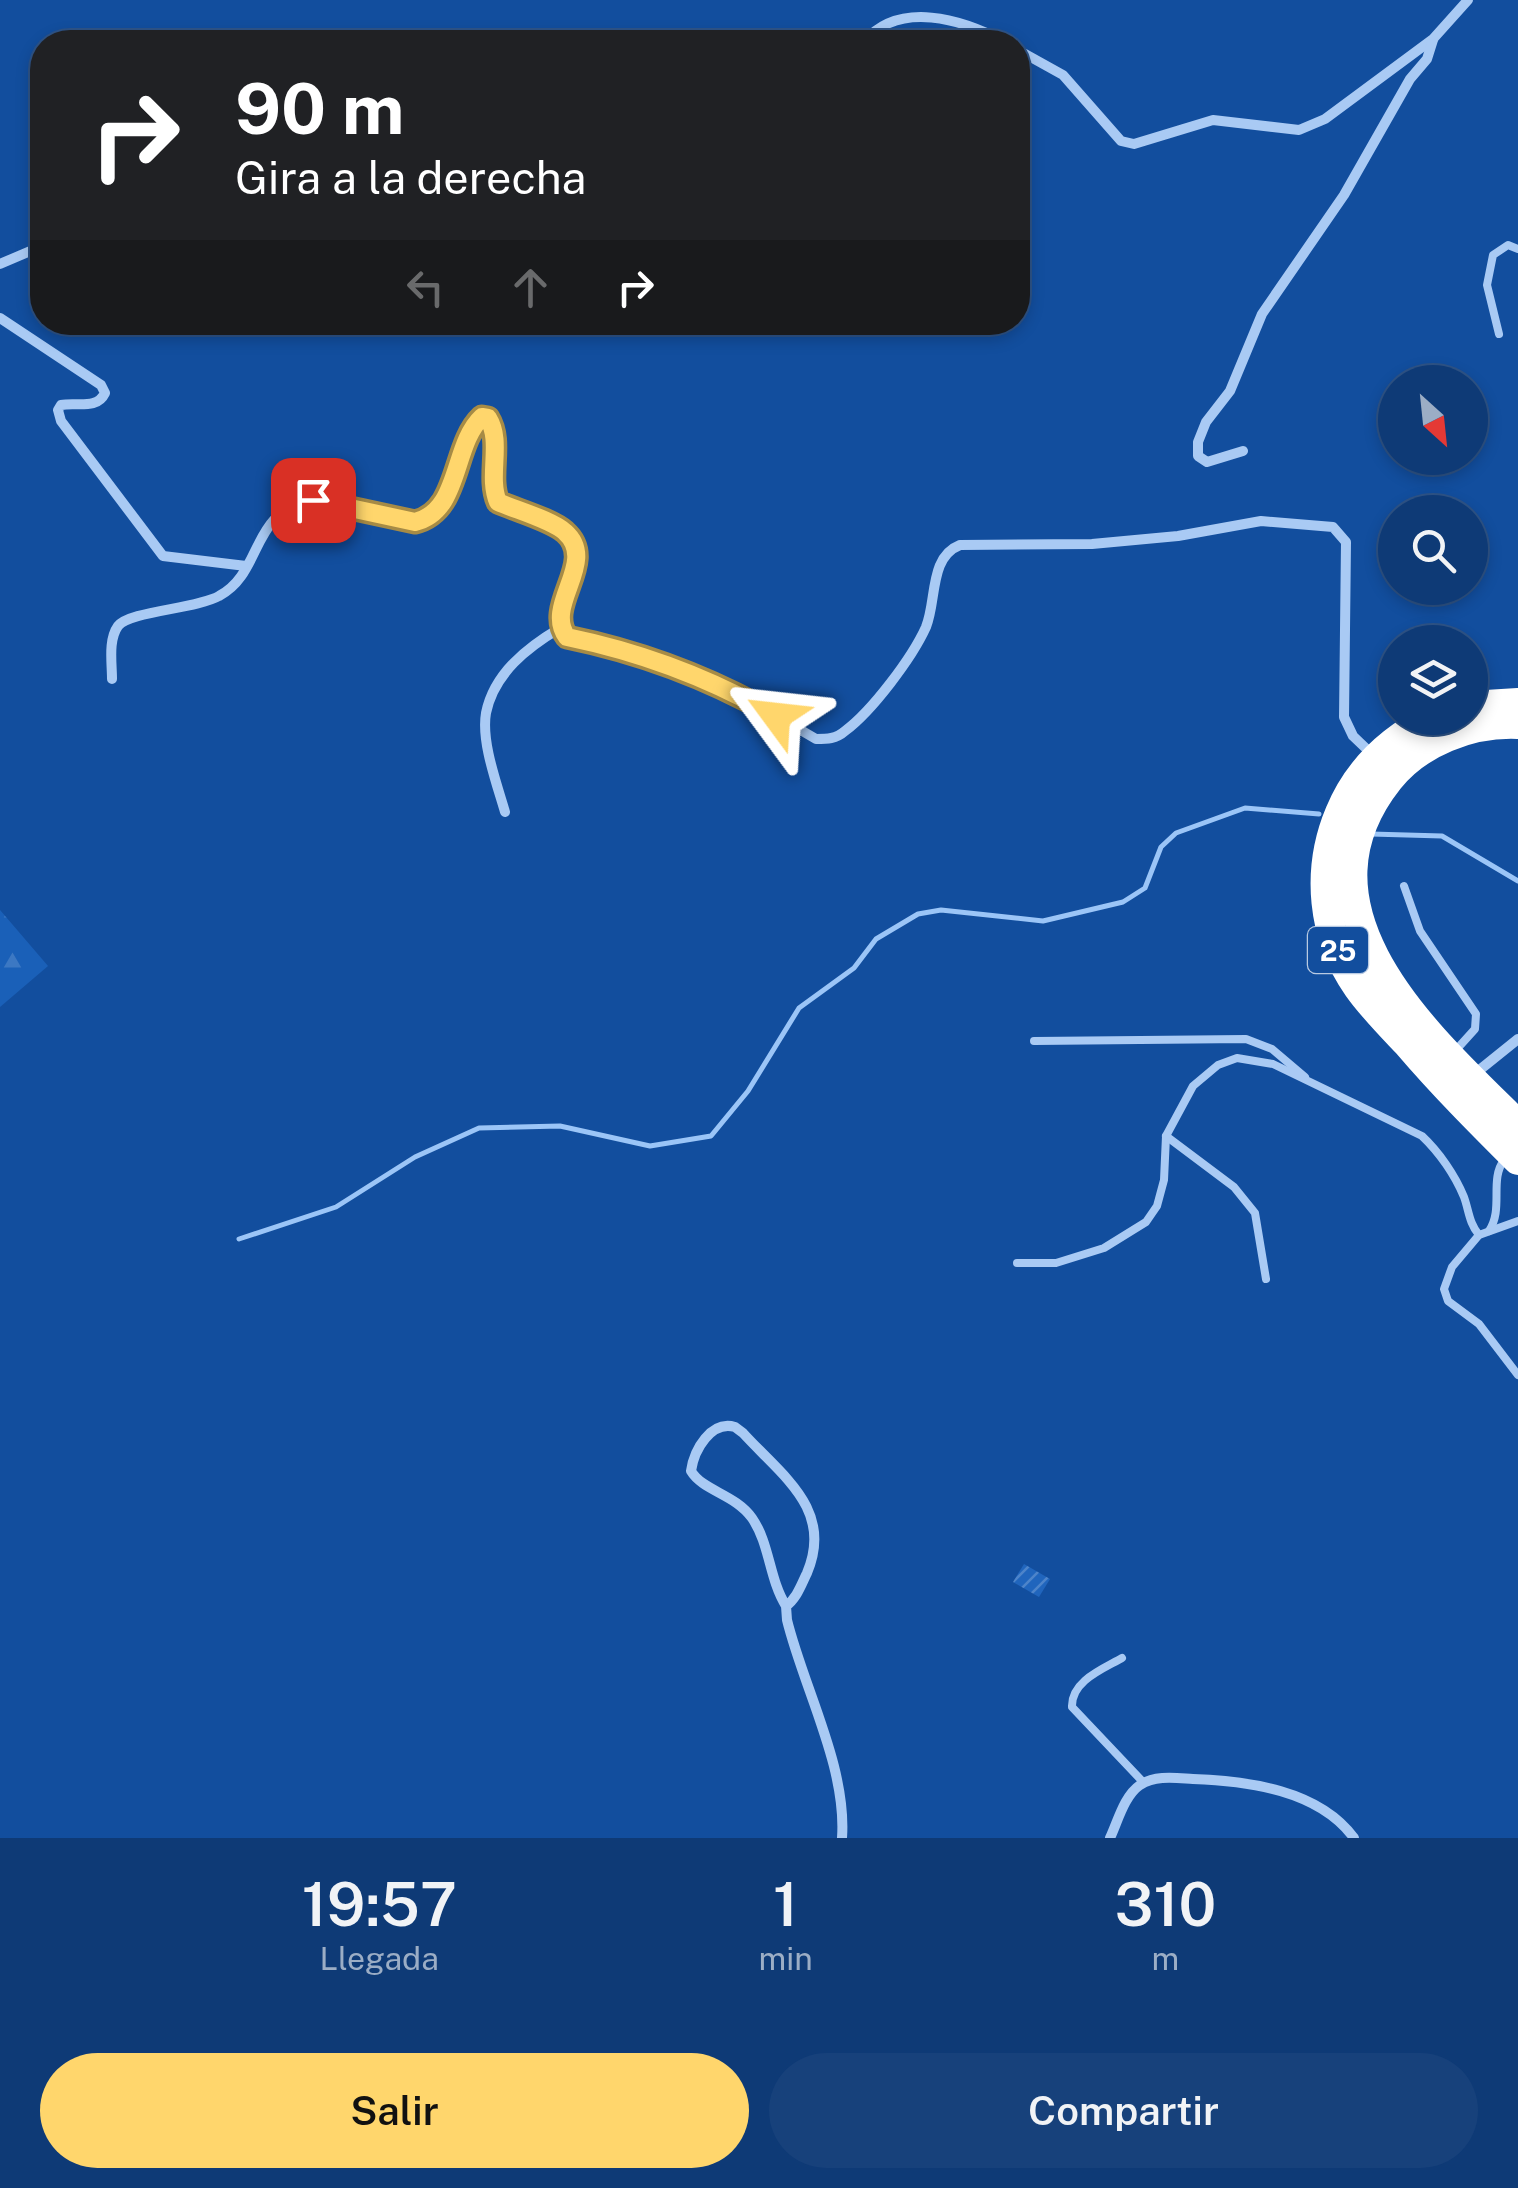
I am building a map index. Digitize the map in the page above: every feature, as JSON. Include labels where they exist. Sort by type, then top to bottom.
[{"type":"highway","name":"25","points":[[1488,712],[1516,722]]},
{"type":"highway","name":"25","points":[[1488,724],[1516,722]]},
{"type":"highway","name":"25","points":[[1403,735],[1376,758],[1344,803],[1329,847],[1325,890],[1336,945],[1359,988],[1451,1093],[1515,1146]]},
{"type":"highway","name":"25","points":[[1436,735],[1395,773],[1374,800],[1360,831],[1352,876],[1353,898],[1365,942],[1389,980],[1460,1067],[1515,1146]]},
{"type":"street","points":[[1030,57],[1063,76],[1121,142],[1134,144],[1213,120],[1299,130],[1325,119],[1433,39],[1468,0]]},
{"type":"street","points":[[875,30],[894,19],[932,14],[980,30]]},
{"type":"street","points":[[1244,451],[1207,462],[1198,456],[1198,442],[1206,422],[1230,391],[1262,314],[1344,196],[1410,79],[1427,59],[1433,39]]},
{"type":"street","points":[[0,264],[30,251]]},
{"type":"street","points":[[0,318],[101,385],[106,393],[102,400],[60,405],[60,421],[162,556],[246,566]]},
{"type":"street","points":[[112,679],[112,644],[121,622],[219,596],[234,585],[263,530],[282,511],[313,500],[415,522],[428,518],[437,511],[457,473],[464,441],[482,417],[488,418],[494,428],[493,489],[498,502],[564,530],[578,554],[560,614],[560,628],[567,637],[617,647],[725,686],[816,739],[833,738],[846,731],[902,668],[927,625],[942,558],[949,549],[960,545],[1092,544],[1178,536],[1262,521],[1333,527],[1346,542],[1344,717],[1353,736],[1376,758]]},
{"type":"street","points":[[505,812],[489,758],[486,714],[514,660],[560,628]]},
{"type":"street","points":[[1460,1067],[1518,1038]]},
{"type":"street","points":[[786,1606],[795,1598],[812,1559],[816,1528],[811,1512],[803,1498],[735,1427],[718,1426],[704,1440],[690,1471],[699,1482],[732,1498],[749,1514],[761,1535],[836,1776],[844,1822],[842,1838]]},
{"type":"street","points":[[1110,1838],[1129,1795],[1144,1783],[1166,1778],[1220,1780],[1286,1792],[1330,1814],[1354,1838]]},
{"type":"lane","points":[[1499,334],[1486,284],[1493,255],[1508,245],[1518,250]]},
{"type":"lane","points":[[1404,886],[1420,931],[1476,1014],[1478,1022],[1460,1067]]},
{"type":"lane","points":[[1034,1040],[1246,1039],[1272,1049],[1316,1086]]},
{"type":"lane","points":[[1016,1263],[1056,1263],[1104,1248],[1146,1222],[1157,1206],[1164,1180],[1166,1136],[1193,1086],[1218,1065],[1237,1058],[1274,1064],[1422,1136],[1451,1173],[1464,1197],[1471,1223],[1484,1233]]},
{"type":"lane","points":[[1166,1136],[1234,1187],[1254,1213],[1266,1279]]},
{"type":"lane","points":[[1515,1146],[1500,1166],[1498,1212],[1452,1266],[1444,1289],[1448,1301],[1478,1324],[1518,1375]]},
{"type":"lane","points":[[1484,1233],[1518,1221]]},
{"type":"lane","points":[[1122,1658],[1084,1680],[1072,1699],[1072,1707],[1144,1783]]},
{"type":"green space","points":[[0,910],[48,966],[0,1007]]},
{"type":"building","points":[[1024,1564],[1050,1579],[1039,1597],[1013,1582]]},
{"type":"waterway","points":[[239,1239],[336,1207],[415,1157],[479,1128],[560,1126],[650,1146],[711,1136],[748,1091],[799,1008],[854,968],[876,939],[918,914],[941,910],[1043,921],[1123,902],[1145,888],[1161,847],[1176,833],[1245,808],[1319,814]]},
{"type":"waterway","points":[[1371,834],[1442,836],[1518,881]]},
{"type":"route","points":[[313,500],[415,522],[428,518],[437,511],[457,473],[464,441],[482,417],[488,418],[494,428],[493,489],[498,502],[564,530],[578,554],[560,614],[560,628],[567,637],[617,647],[725,686],[776,716]]}]
